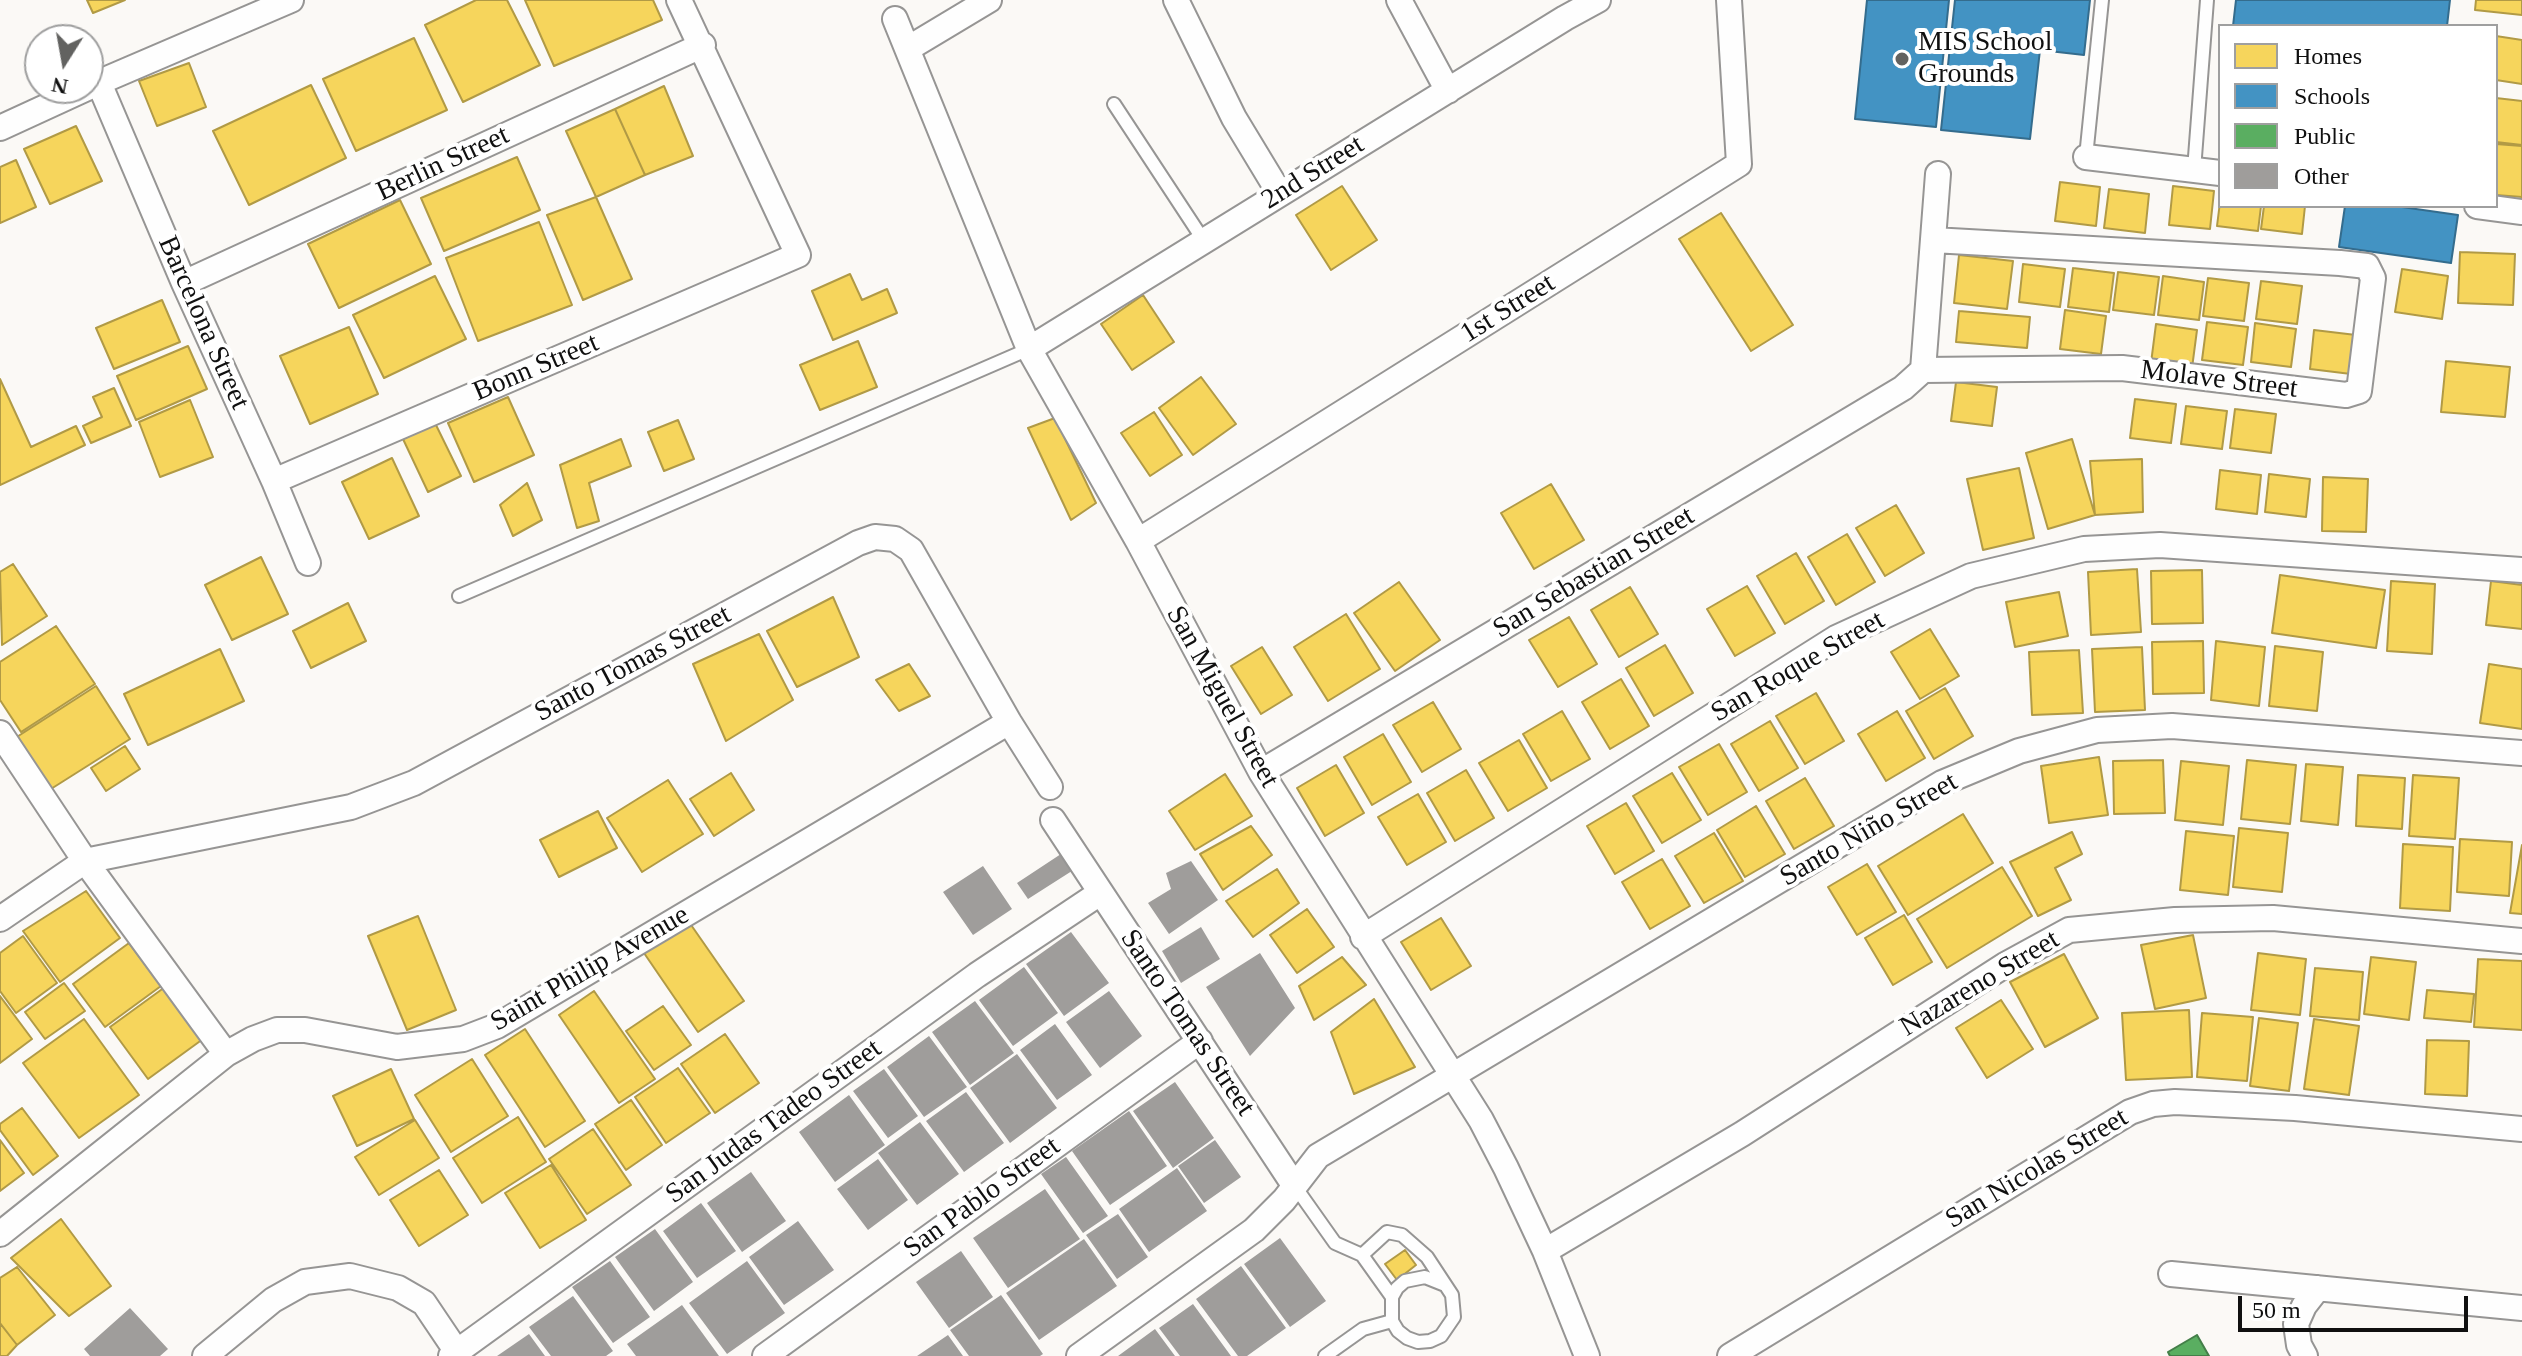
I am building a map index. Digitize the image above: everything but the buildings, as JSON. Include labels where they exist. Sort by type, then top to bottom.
[{"type":"street","points":[[104,80],[291,0]]},
{"type":"street","points":[[679,0],[703,45]]},
{"type":"street","points":[[1176,0],[1234,118],[1280,194]]},
{"type":"street","points":[[1399,0],[1448,91]]},
{"type":"street","name":"2nd Street","points":[[1029,349],[1448,91],[1564,9],[1598,0]]},
{"type":"street","name":"1st Street","points":[[1138,541],[1739,164],[1729,0]]},
{"type":"street","points":[[909,48],[986,1]]},
{"type":"street","name":"San Miguel Street","points":[[895,19],[1029,349],[1138,541],[1261,772],[1454,1077],[1506,1168],[1545,1251],[1587,1356]]},
{"type":"street","name":"Bonn Street","points":[[274,481],[798,255],[703,45]]},
{"type":"street","name":"Berlin Street","points":[[184,283],[703,45]]},
{"type":"street","points":[[0,128],[52,104]]},
{"type":"street","name":"Barcelona Street","points":[[99,104],[274,481],[308,563]]},
{"type":"street","points":[[2086,157],[2218,173]]},
{"type":"street","points":[[1923,370],[1938,174]]},
{"type":"street","points":[[2492,208],[2522,212]]},
{"type":"street","name":"Molave Street","points":[[1923,370],[2122,368],[2346,395],[2359,391],[2373,278],[2367,266],[2340,263],[1933,240]]},
{"type":"street","name":"San Sebastian Street","points":[[1261,772],[1903,388],[1923,370]]},
{"type":"street","name":"Santo Tomas Street","points":[[85,861],[351,807],[414,783],[858,543],[875,537],[895,539],[911,550],[1009,722],[1050,787]]},
{"type":"street","name":"San Roque Street","points":[[1363,937],[1836,638],[1971,576],[2084,549],[2160,545],[2522,570]]},
{"type":"street","name":"Saint Philip Avenue","points":[[0,1234],[226,1054],[277,1030],[305,1030],[397,1047],[463,1039],[497,1026],[1009,722]]},
{"type":"street","name":"Santo Niño Street","points":[[1079,1356],[1254,1230],[1284,1200],[1318,1156],[1942,783],[2019,751],[2097,730],[2172,726],[2522,753]]},
{"type":"street","points":[[0,733],[85,861],[226,1054]]},
{"type":"street","name":"Santo Tomas Street","points":[[1053,820],[1294,1185]]},
{"type":"street","points":[[0,919],[85,861]]},
{"type":"street","name":"San Judas Tadeo Street","points":[[454,1354],[977,975],[1100,893]]},
{"type":"street","name":"Nazareno Street","points":[[1545,1251],[1742,1134],[2005,965],[2069,930],[2175,920],[2273,918],[2522,941]]},
{"type":"street","name":"San Pablo Street","points":[[765,1356],[1200,1041]]},
{"type":"street","name":"San Nicolas Street","points":[[1730,1356],[2117,1119],[2153,1104],[2175,1102],[2295,1108],[2522,1129]]},
{"type":"street","points":[[2171,1274],[2522,1308]]},
{"type":"street","points":[[205,1356],[273,1300],[305,1282],[350,1276],[398,1288],[424,1303],[454,1354]]},
{"type":"street","points":[[2305,1356],[2299,1345],[2296,1324],[2304,1306],[2318,1288]]},
{"type":"lane","points":[[2086,157],[2102,0]]},
{"type":"lane","points":[[2194,170],[2207,0]]},
{"type":"lane","points":[[1114,104],[1204,241]]},
{"type":"lane","points":[[459,596],[1029,349]]},
{"type":"lane","points":[[1294,1185],[1335,1243],[1362,1255],[1392,1297],[1392,1321],[1398,1331],[1418,1342],[1441,1336],[1454,1317],[1452,1295],[1427,1257],[1402,1235],[1387,1232],[1362,1255]]},
{"type":"lane","points":[[1392,1297],[1405,1281],[1415,1278],[1425,1277],[1445,1285]]},
{"type":"lane","points":[[1325,1356],[1363,1329],[1392,1321]]},
{"type":"place","name":"MIS School Grounds","points":[[1902,59]]}]
